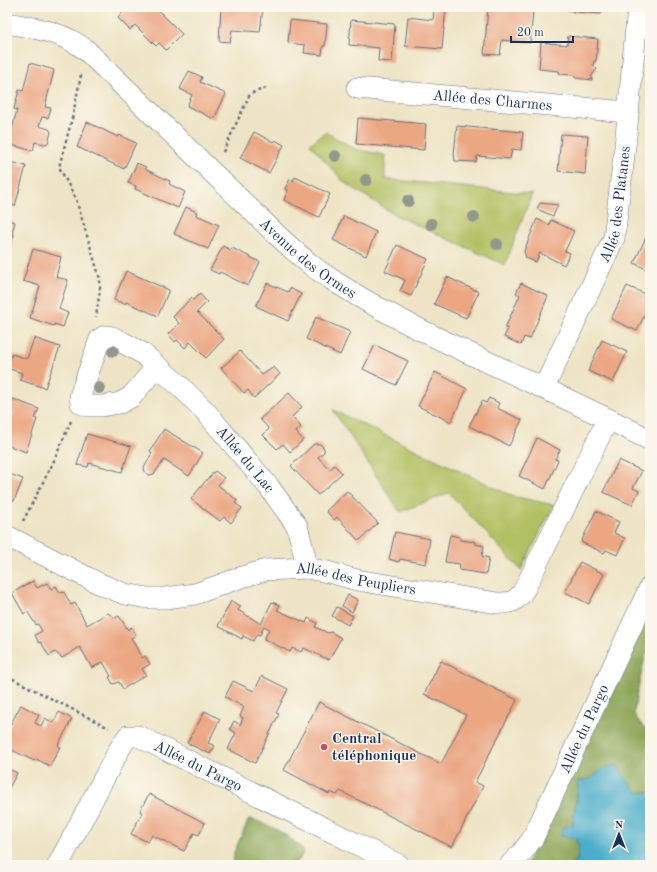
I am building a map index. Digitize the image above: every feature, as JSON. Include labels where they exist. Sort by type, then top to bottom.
[{"type":"street","name":"Allée des Platanes","points":[[544,388],[614,238],[638,7]]},
{"type":"street","name":"Avenue des Ormes","points":[[7,23],[50,31],[77,43],[93,56],[296,253],[318,270],[353,293],[423,332],[544,388],[650,440]]},
{"type":"street","name":"Allée des Charmes","points":[[357,88],[627,112]]},
{"type":"street","name":"Allée du Lac","points":[[100,340],[105,336],[112,337],[142,353],[180,386],[206,412],[269,487],[297,526],[305,557],[306,568]]},
{"type":"street","points":[[100,340],[80,396],[81,403],[87,406],[102,406],[120,403],[131,397],[157,366]]},
{"type":"street","name":"Allée des Peupliers","points":[[11,538],[100,584],[125,594],[148,598],[166,598],[195,594],[266,570],[306,568],[357,580],[497,603],[508,603],[517,599],[524,590],[608,419]]},
{"type":"street","name":"Allée du Pargo","points":[[510,865],[521,854],[533,838],[650,587]]},
{"type":"street","points":[[58,865],[120,748],[128,736]]},
{"type":"street","name":"Allée du Pargo","points":[[128,736],[138,736],[399,865]]},
{"type":"path","points":[[93,56],[82,72],[73,115],[59,167],[76,199],[100,279],[100,290],[96,315],[100,340]]},
{"type":"path","points":[[213,173],[250,94],[266,88]]},
{"type":"path","points":[[11,538],[81,403]]},
{"type":"path","points":[[7,676],[128,736]]},
{"type":"green space","points":[[325,132],[355,149],[385,155],[385,179],[532,194],[505,265],[395,215],[344,182],[310,144]]},
{"type":"green space","points":[[333,410],[512,496],[554,505],[521,570],[449,493],[400,512]]},
{"type":"green space","points":[[642,620],[650,634],[650,644],[645,657],[634,714],[643,727],[650,731],[650,792],[637,793],[623,775],[618,765],[604,768],[592,778],[578,781],[573,824],[560,836],[574,838],[579,845],[577,861],[568,865],[526,865]]},
{"type":"green space","points":[[249,819],[264,823],[286,836],[299,846],[304,851],[296,865],[233,865],[234,852]]},
{"type":"water","points":[[618,765],[623,775],[637,793],[650,792],[650,865],[568,865],[577,861],[579,845],[574,838],[560,836],[563,828],[573,824],[578,782],[592,778],[604,768]]},
{"type":"building","points":[[127,7],[155,7],[182,34],[166,50],[159,43],[156,46],[135,25],[130,30],[118,18]]},
{"type":"building","points":[[221,7],[263,7],[260,32],[232,30],[230,42],[219,41]]},
{"type":"building","points":[[434,7],[446,7],[442,49],[405,46],[408,17],[433,20]]},
{"type":"building","points":[[561,7],[602,7],[601,14],[573,12]]},
{"type":"building","points":[[488,8],[533,12],[530,43],[502,40],[500,55],[484,54]]},
{"type":"building","points":[[290,20],[327,24],[325,46],[323,46],[322,55],[304,53],[305,45],[288,43]]},
{"type":"building","points":[[351,20],[395,24],[392,62],[378,61],[379,48],[349,45]]},
{"type":"building","points":[[568,36],[598,39],[596,61],[594,61],[593,65],[597,69],[592,75],[592,80],[576,78],[573,75],[560,74],[559,71],[539,69],[541,42],[567,45]]},
{"type":"building","points":[[30,63],[54,70],[45,107],[51,108],[48,118],[42,117],[39,126],[49,129],[51,132],[48,143],[45,144],[35,142],[33,151],[8,144],[17,110],[14,109],[19,90],[23,91]]},
{"type":"building","points":[[189,71],[202,77],[200,82],[226,94],[214,119],[187,106],[192,95],[180,89]]},
{"type":"building","points":[[358,118],[426,124],[424,150],[356,144]]},
{"type":"building","points":[[87,122],[118,137],[119,135],[136,143],[124,169],[77,147]]},
{"type":"building","points":[[457,126],[523,132],[521,150],[512,149],[510,159],[477,156],[476,162],[455,161],[454,154]]},
{"type":"building","points":[[254,132],[273,142],[275,140],[284,145],[269,173],[240,158]]},
{"type":"building","points":[[561,134],[588,136],[585,174],[558,171]]},
{"type":"building","points":[[7,161],[26,166],[15,206],[7,204]]},
{"type":"building","points":[[137,163],[146,167],[145,169],[170,181],[169,184],[185,192],[178,208],[135,189],[136,186],[128,183]]},
{"type":"building","points":[[295,177],[330,194],[319,217],[284,200],[288,190],[285,189],[290,179],[293,181]]},
{"type":"building","points":[[540,203],[558,205],[553,216],[537,209]]},
{"type":"building","points":[[186,207],[197,212],[196,215],[219,225],[208,249],[174,234]]},
{"type":"building","points":[[344,216],[376,232],[366,256],[333,240]]},
{"type":"building","points":[[537,219],[549,225],[551,220],[574,231],[565,251],[570,253],[564,265],[540,253],[536,262],[526,258],[524,251]]},
{"type":"building","points":[[7,220],[15,222],[12,233],[14,234],[7,256]]},
{"type":"building","points":[[648,233],[650,234],[650,271],[634,263]]},
{"type":"building","points":[[397,245],[428,259],[411,296],[400,291],[405,280],[385,271]]},
{"type":"building","points":[[223,246],[231,250],[232,248],[260,262],[248,286],[220,272],[219,274],[210,270]]},
{"type":"building","points":[[33,249],[61,257],[56,277],[68,280],[59,309],[68,313],[63,327],[54,324],[54,326],[30,318],[40,286],[23,281]]},
{"type":"building","points":[[126,271],[169,290],[158,316],[126,302],[125,304],[114,300]]},
{"type":"building","points":[[447,277],[479,292],[466,318],[434,304]]},
{"type":"building","points":[[267,283],[288,292],[290,288],[301,294],[288,321],[256,306]]},
{"type":"building","points":[[521,283],[548,296],[530,339],[524,337],[521,345],[504,337],[508,329],[505,328],[520,295],[516,293]]},
{"type":"building","points":[[627,286],[650,296],[650,319],[644,316],[637,331],[611,319]]},
{"type":"building","points":[[200,294],[207,302],[197,312],[224,339],[206,358],[190,342],[185,348],[177,340],[175,342],[168,334],[179,323],[173,317],[191,298],[193,300]]},
{"type":"building","points":[[316,317],[350,332],[340,355],[306,339]]},
{"type":"building","points":[[34,338],[60,347],[45,388],[20,380],[22,373],[7,368],[12,354],[27,359]]},
{"type":"building","points":[[602,340],[627,352],[613,382],[588,371]]},
{"type":"building","points":[[375,345],[408,361],[396,385],[363,369]]},
{"type":"building","points":[[240,351],[262,375],[274,367],[280,374],[254,398],[248,390],[244,393],[221,368]]},
{"type":"building","points":[[435,372],[467,389],[451,422],[418,406]]},
{"type":"building","points":[[289,393],[302,407],[292,417],[301,427],[296,432],[303,440],[290,452],[283,444],[277,449],[263,435],[269,429],[260,419]]},
{"type":"building","points":[[489,398],[499,403],[497,408],[522,420],[509,446],[469,426],[482,401],[486,403]]},
{"type":"building","points":[[13,399],[39,409],[35,418],[37,419],[26,452],[7,445],[7,430],[14,412],[9,410]]},
{"type":"building","points":[[164,429],[203,453],[189,476],[164,460],[154,474],[149,475],[145,472],[144,468],[152,453],[150,451]]},
{"type":"building","points":[[87,434],[131,446],[122,472],[89,463],[88,467],[77,465]]},
{"type":"building","points":[[537,438],[560,450],[555,459],[558,460],[545,489],[519,476]]},
{"type":"building","points":[[314,444],[320,444],[324,448],[324,452],[318,457],[330,470],[334,465],[342,473],[318,495],[291,466]]},
{"type":"building","points":[[619,460],[642,471],[633,488],[639,491],[632,505],[603,492]]},
{"type":"building","points":[[215,471],[224,478],[218,485],[237,500],[235,503],[242,508],[231,523],[224,517],[220,521],[191,499]]},
{"type":"building","points":[[7,473],[23,479],[14,501],[7,499]]},
{"type":"building","points":[[347,491],[378,523],[360,540],[358,540],[337,517],[334,520],[326,511]]},
{"type":"building","points":[[596,511],[619,522],[614,533],[625,538],[617,555],[606,550],[604,553],[581,542]]},
{"type":"building","points":[[395,532],[430,539],[426,564],[400,559],[399,562],[389,559]]},
{"type":"building","points":[[450,535],[460,537],[460,540],[475,542],[475,544],[484,546],[482,556],[489,558],[486,574],[459,570],[460,564],[445,562]]},
{"type":"building","points":[[580,562],[604,574],[589,604],[565,592]]},
{"type":"building","points":[[33,581],[37,588],[47,583],[51,589],[56,586],[60,593],[64,592],[71,605],[75,603],[87,625],[108,613],[115,618],[119,616],[128,630],[131,627],[136,635],[131,638],[142,658],[145,656],[150,664],[142,669],[146,675],[123,689],[119,682],[113,684],[109,677],[111,676],[103,662],[92,668],[80,647],[62,658],[55,652],[49,656],[35,635],[42,631],[38,624],[36,625],[27,611],[24,614],[12,593]]},
{"type":"building","points":[[348,595],[358,600],[352,612],[342,606]]},
{"type":"building","points":[[231,601],[241,606],[238,610],[261,624],[272,602],[280,605],[277,610],[306,623],[308,618],[317,623],[315,627],[328,633],[331,632],[341,638],[329,660],[304,648],[301,652],[292,648],[290,652],[264,639],[269,629],[264,626],[260,635],[257,634],[253,641],[243,636],[242,639],[218,626]]},
{"type":"building","points":[[337,607],[353,616],[348,625],[332,616]]},
{"type":"building","points":[[441,661],[517,700],[475,782],[483,786],[452,847],[340,791],[337,795],[330,792],[329,794],[284,770],[319,702],[441,764],[466,715],[424,694]]},
{"type":"building","points":[[262,676],[288,689],[276,713],[279,714],[255,763],[228,749],[236,733],[230,729],[234,721],[240,725],[243,718],[240,716],[244,707],[225,697],[233,681],[254,691]]},
{"type":"building","points":[[21,705],[39,715],[35,723],[41,726],[45,718],[53,723],[59,712],[72,719],[58,745],[60,747],[50,766],[36,759],[34,761],[12,750],[7,759],[7,731]]},
{"type":"building","points":[[205,711],[220,719],[208,743],[215,746],[210,754],[187,743]]},
{"type":"building","points":[[7,768],[17,773],[9,788],[7,787]]},
{"type":"building","points":[[149,794],[205,823],[199,835],[194,833],[184,851],[152,835],[148,842],[131,834],[142,813],[140,811]]},
{"type":"place","name":"Central téléphonique","points":[[324,747]]}]
